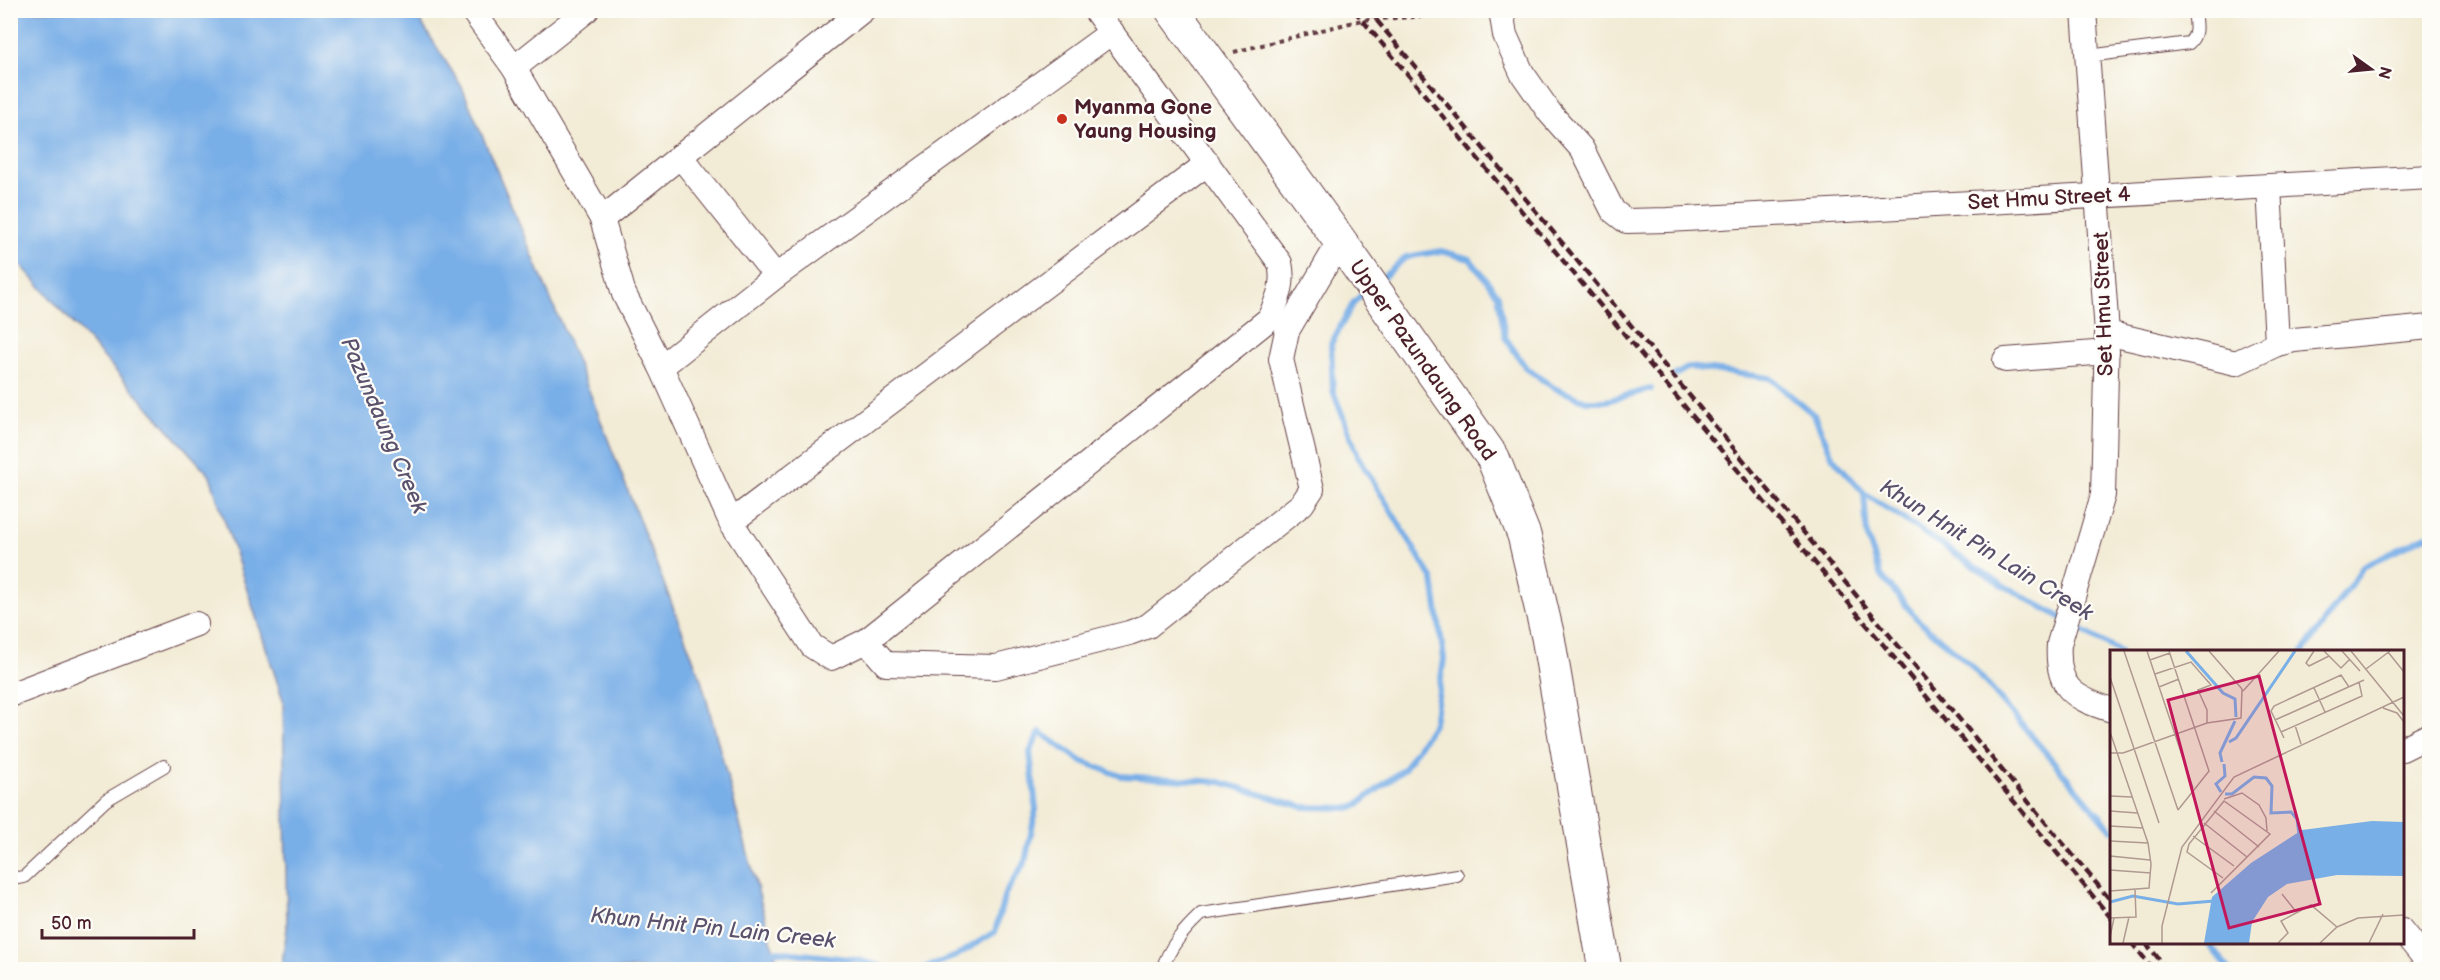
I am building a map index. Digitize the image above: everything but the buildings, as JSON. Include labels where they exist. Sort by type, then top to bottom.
[{"type":"main road","name":"Upper Pazundaung Road","points":[[1172,10],[1493,458],[1524,535],[1548,637],[1605,969]]},
{"type":"street","points":[[472,10],[514,68],[602,219],[624,294],[731,522],[812,646],[831,658],[866,641],[1269,319],[1282,287],[1283,277],[1280,263],[1095,10]]},
{"type":"street","points":[[514,68],[587,10]]},
{"type":"street","points":[[602,219],[863,10]]},
{"type":"street","name":"Set Hmu Street","points":[[2084,10],[2107,343],[2103,495],[2059,644],[2058,666],[2065,684],[2079,698],[2110,709]]},
{"type":"street","name":"Set Hmu Street 4","points":[[1504,11],[1505,34],[1522,73],[1550,114],[1582,149],[1613,211],[1626,221],[2430,177]]},
{"type":"street","points":[[660,367],[776,276],[1112,32]]},
{"type":"street","points":[[680,156],[776,276]]},
{"type":"street","points":[[731,522],[1208,163]]},
{"type":"street","points":[[2269,186],[2277,344]]},
{"type":"street","points":[[866,641],[886,664],[996,667],[1129,633],[1148,626],[1302,504],[1312,489],[1281,359],[1287,332],[1348,253]]},
{"type":"street","points":[[2005,360],[2107,343],[2236,363],[2277,344],[2294,340],[2430,327]]},
{"type":"street","points":[[10,695],[196,624]]},
{"type":"street","points":[[2404,748],[2430,735]]},
{"type":"street","points":[[2404,931],[2430,965]]},
{"type":"lane","points":[[2088,56],[2189,43],[2196,31],[2194,10]]},
{"type":"lane","points":[[10,879],[24,878],[106,800],[164,766]]},
{"type":"lane","points":[[1162,969],[1169,952],[1188,926],[1201,914],[1457,875]]},
{"type":"path","points":[[1207,59],[1362,20],[1504,11]]},
{"type":"water","name":"Pazundaung Creek","points":[[10,11],[414,11],[462,87],[590,393],[701,679],[779,969],[281,969],[287,929],[283,700],[210,476],[11,254]]},
{"type":"waterway","name":"Khun Hnit Pin Lain Creek","points":[[1380,280],[1406,257],[1441,251],[1470,259],[1498,295],[1505,337],[1526,368],[1554,388],[1586,401],[1606,401],[1651,389]]},
{"type":"waterway","name":"Khun Hnit Pin Lain Creek","points":[[919,970],[956,956],[995,932],[1005,894],[1025,862],[1036,809],[1030,752],[1040,732],[1081,761],[1121,776],[1220,782],[1303,807],[1353,808],[1404,769],[1434,723],[1444,659],[1433,580],[1359,458],[1333,391],[1331,344],[1354,302],[1365,292]]},
{"type":"waterway","name":"Khun Hnit Pin Lain Creek","points":[[1675,375],[1689,367],[1770,378],[1814,415],[1833,458],[1864,493],[2001,584],[2062,618]]},
{"type":"waterway","points":[[1864,493],[1867,535],[1880,574],[1919,621],[1969,663],[2110,828]]},
{"type":"waterway","name":"Khun Hnit Pin Lain Creek","points":[[2304,650],[2363,567],[2430,534]]},
{"type":"waterway","name":"Khun Hnit Pin Lain Creek","points":[[2071,624],[2116,650]]},
{"type":"waterway","points":[[2209,944],[2230,970]]},
{"type":"waterway","name":"Khun Hnit Pin Lain Creek","points":[[767,950],[857,960],[894,970]]},
{"type":"railway","points":[[1354,10],[2110,917]]},
{"type":"railway","points":[[1368,10],[2110,900]]},
{"type":"railway","points":[[2133,944],[2154,970]]},
{"type":"railway","points":[[2147,944],[2168,970]]},
{"type":"place","name":"Myanma Gone Yaung Housing","points":[[1062,119]]}]
